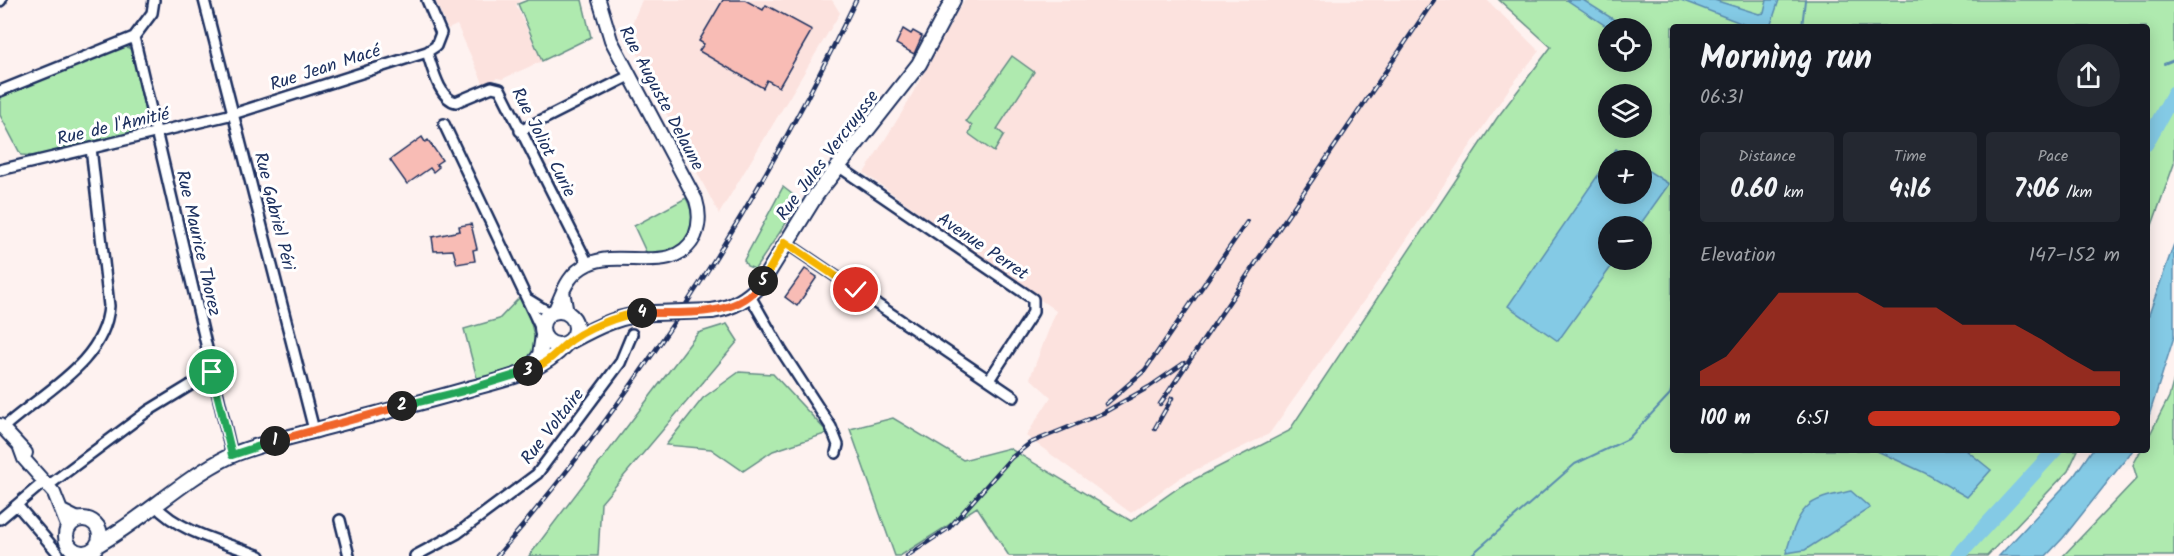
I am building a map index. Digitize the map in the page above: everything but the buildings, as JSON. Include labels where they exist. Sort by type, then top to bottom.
[{"type":"main road","name":"Rue Jules Vercruysse","points":[[97,545],[118,533],[181,485],[232,455],[527,371],[541,366],[568,342],[601,325],[629,315],[712,311],[731,306],[750,296],[761,284],[809,204],[919,64],[953,0]]},
{"type":"main road","points":[[527,371],[540,355],[543,320],[561,314],[601,325]]},
{"type":"main road","points":[[542,332],[555,345],[568,342],[576,332],[561,314]]},
{"type":"main road","points":[[80,520],[90,521],[97,528],[100,536],[97,545],[74,553],[66,539],[68,528],[80,520]]},
{"type":"main road","points":[[97,528],[118,533]]},
{"type":"street","points":[[0,91],[134,37],[152,13],[154,0]]},
{"type":"street","name":"Rue Gabriel Péri","points":[[204,0],[314,430]]},
{"type":"street","points":[[427,0],[441,33],[436,46],[427,52]]},
{"type":"street","name":"Rue Auguste Delaune","points":[[588,264],[612,258],[662,260],[677,255],[686,249],[694,237],[699,222],[699,210],[693,195],[607,32],[599,0]]},
{"type":"street","name":"Rue Maurice Thorez","points":[[134,37],[232,455]]},
{"type":"street","name":"Rue Jean Macé","points":[[233,114],[427,52]]},
{"type":"street","name":"Rue Joliot Curie","points":[[427,52],[448,99],[460,101],[497,87],[588,264]]},
{"type":"street","points":[[520,130],[629,76]]},
{"type":"street","name":"Rue de l'Amitié","points":[[0,170],[233,114]]},
{"type":"street","points":[[444,124],[529,300],[542,332]]},
{"type":"street","points":[[68,528],[40,468],[1,427],[89,356],[105,330],[109,306],[91,148]]},
{"type":"street","name":"Avenue Perret","points":[[838,166],[1033,299],[1033,312],[1030,318],[989,380]]},
{"type":"street","points":[[785,242],[1014,397]]},
{"type":"street","points":[[529,300],[561,314],[563,291],[569,277],[588,264]]},
{"type":"street","points":[[750,296],[781,350],[831,427],[838,446],[836,453]]},
{"type":"street","name":"Rue Voltaire","points":[[416,556],[458,533],[537,474],[620,363],[632,334]]},
{"type":"street","points":[[0,519],[148,411],[212,372]]},
{"type":"street","points":[[17,505],[74,553]]},
{"type":"street","points":[[155,505],[166,518],[180,525],[260,556]]},
{"type":"street","points":[[62,512],[80,520]]},
{"type":"street","points":[[340,520],[349,556]]},
{"type":"shaded area","points":[[435,0],[521,0],[516,5],[542,61],[484,85],[457,25],[448,29]]},
{"type":"shaded area","points":[[642,0],[832,0],[840,13],[719,214],[671,123],[628,33]]},
{"type":"shaded area","points":[[964,0],[1487,0],[1539,51],[1511,86],[1390,264],[1269,434],[1181,477],[1131,513],[1026,436],[1051,397],[1030,378],[1056,311],[864,173],[904,109]]},
{"type":"green space","points":[[528,0],[582,0],[591,37],[542,61],[518,4]]},
{"type":"green space","points":[[1499,0],[2174,0],[2174,164],[2150,231],[2150,24],[1670,24],[1670,453],[2077,453],[2068,471],[1987,556],[1009,556],[977,507],[900,556],[895,556],[850,429],[893,418],[963,460],[1009,448],[1131,521],[1181,486],[1289,431],[1497,118],[1551,47]]},
{"type":"green space","points":[[122,46],[132,51],[147,120],[146,127],[141,131],[35,156],[21,155],[0,115],[0,95]]},
{"type":"green space","points":[[1012,56],[1034,72],[997,129],[1004,135],[994,152],[969,134],[972,126],[966,121]]},
{"type":"green space","points":[[783,187],[801,201],[755,269],[747,266],[744,260]]},
{"type":"green space","points":[[686,198],[692,222],[689,238],[685,244],[670,253],[647,254],[634,226]]},
{"type":"green space","points":[[520,297],[532,328],[536,360],[478,382],[464,329],[499,319]]},
{"type":"green space","points":[[727,324],[738,341],[601,503],[598,556],[529,556],[698,333]]},
{"type":"green space","points":[[739,372],[773,374],[828,433],[773,451],[743,471],[711,449],[666,445],[703,398]]},
{"type":"green space","points":[[2174,379],[2174,556],[2063,556],[2137,478],[2133,465],[2139,453],[2150,453],[2150,434],[2169,397]]},
{"type":"water","points":[[1567,0],[1583,0],[1612,18],[1598,18],[1598,21]]},
{"type":"water","points":[[1681,0],[1714,0],[1759,14],[1764,13],[1767,0],[1779,0],[1771,24],[1743,24]]},
{"type":"water","points":[[1652,173],[1669,184],[1646,216],[1598,216],[1598,270],[1609,270],[1558,341],[1508,306],[1598,176],[1598,204],[1652,204]]},
{"type":"water","points":[[2174,244],[2174,337],[2150,413],[2150,312]]},
{"type":"water","points":[[1882,453],[1970,453],[1991,470],[1967,497],[1925,473]]},
{"type":"water","points":[[2090,453],[2131,453],[2046,556],[1999,556],[2074,476]]},
{"type":"water","points":[[1851,491],[1870,508],[1805,550],[1786,553],[1796,523],[1810,504]]},
{"type":"waterway","points":[[1802,24],[1805,0]]},
{"type":"waterway","points":[[2164,64],[2174,60]]},
{"type":"waterway","points":[[2150,137],[2174,93]]},
{"type":"waterway","points":[[1470,556],[1575,464],[1628,439],[1670,394]]},
{"type":"waterway","points":[[1958,556],[2052,453]]},
{"type":"railway","points":[[497,556],[601,426],[695,290],[739,220],[780,148],[856,0]]},
{"type":"railway","points":[[1160,404],[1434,0]]},
{"type":"railway","points":[[1106,404],[1145,370],[1247,222]]},
{"type":"railway","points":[[907,556],[949,528],[1011,458],[1030,443],[1103,413],[1149,387],[1184,363]]},
{"type":"railway","points":[[1155,428],[1172,398]]},
{"type":"route","points":[[212,372],[232,455],[340,422],[504,380],[541,366],[571,341],[601,325],[629,315],[712,311],[731,306],[750,296],[756,290],[785,242],[856,290]]}]
